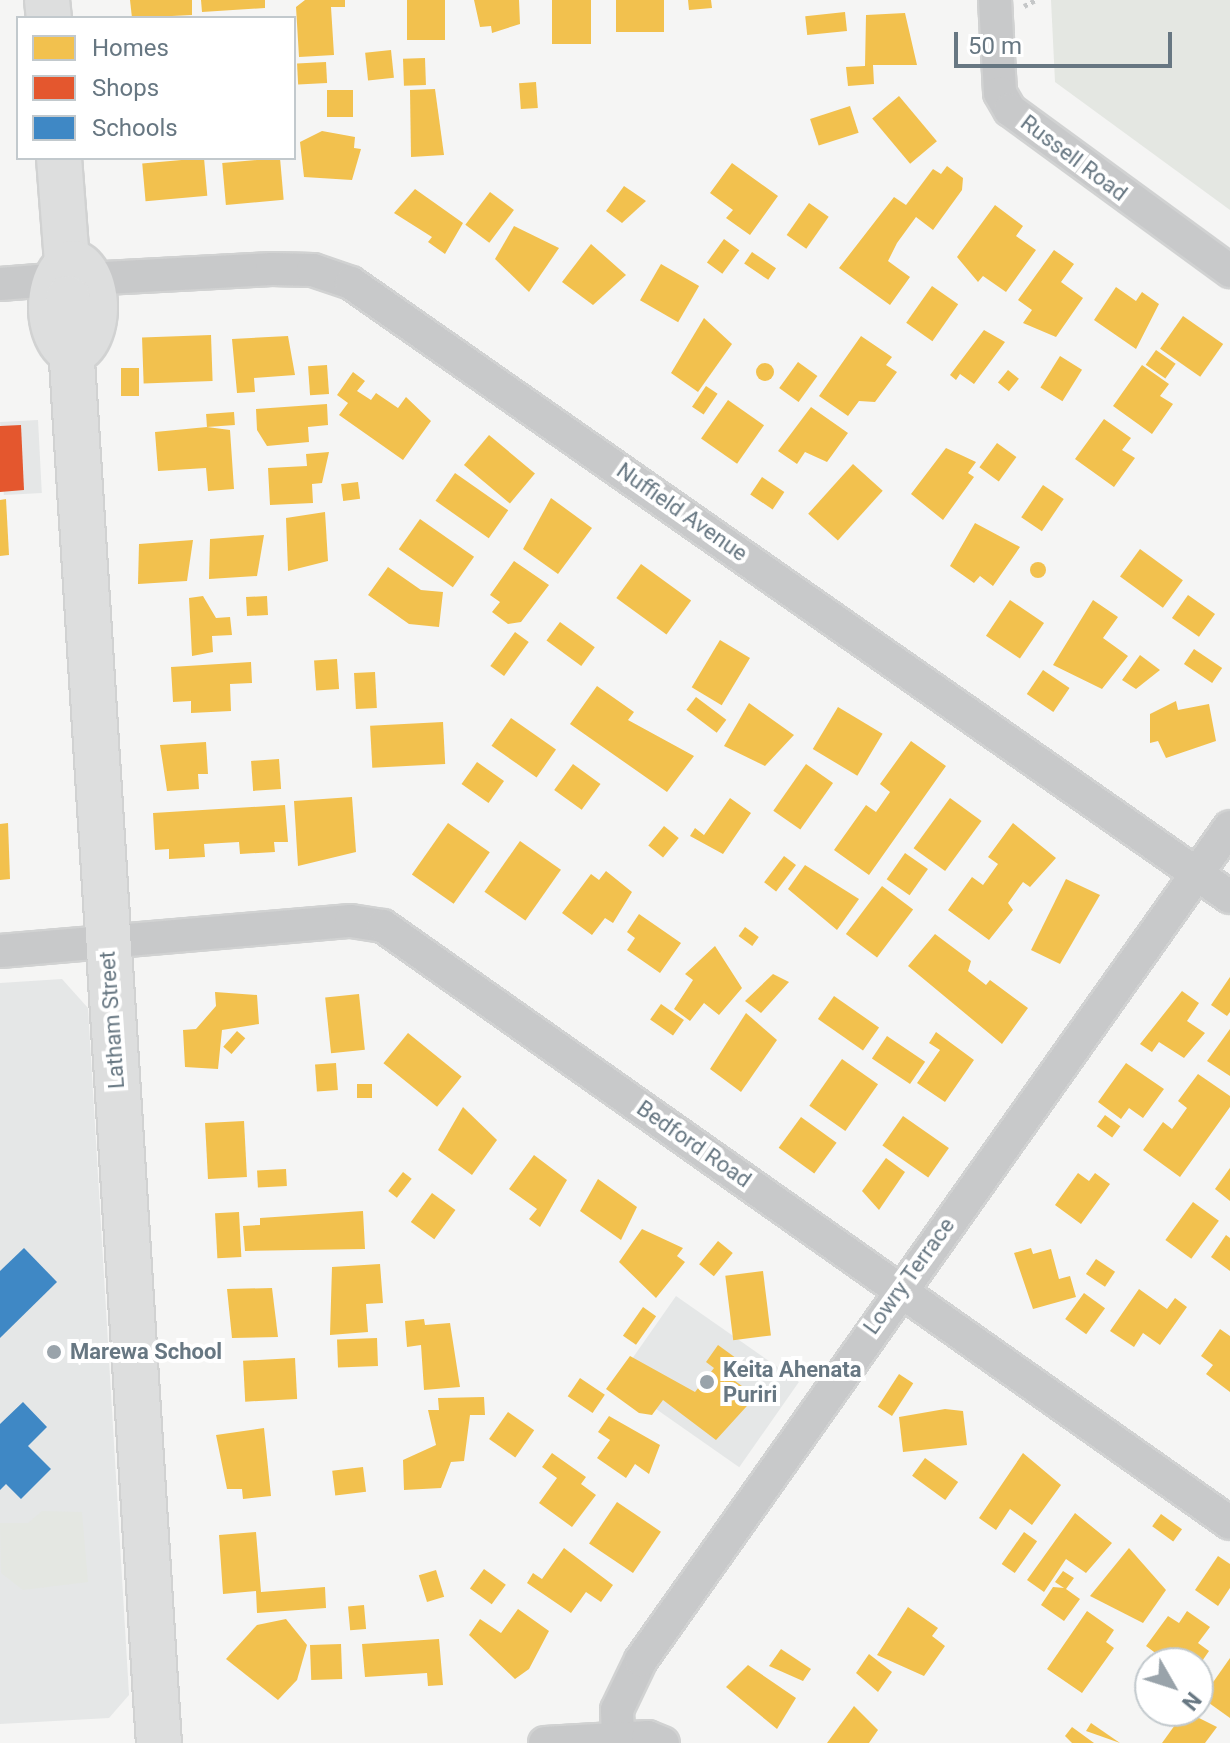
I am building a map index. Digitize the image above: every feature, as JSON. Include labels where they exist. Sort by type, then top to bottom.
[{"type":"main road","name":"Latham Street","points":[[59,160],[159,1743]]},
{"type":"street","name":"Russell Road","points":[[995,0],[1000,93],[1010,110],[1230,271]]},
{"type":"street","name":"Nuffield Avenue","points":[[0,284],[299,269],[351,283],[1230,897]]},
{"type":"street","name":"Lowry Terrace","points":[[618,1738],[617,1710],[641,1660],[1230,827]]},
{"type":"street","name":"Bedford Road","points":[[0,951],[351,921],[383,926],[1230,1523]]},
{"type":"street","points":[[545,1743],[618,1738],[663,1743]]},
{"type":"shaded area","points":[[1051,0],[1230,0],[1230,210],[1055,82]]},
{"type":"shaded area","points":[[38,420],[42,493],[4,495],[0,422]]},
{"type":"shaded area","name":"Marewa School","points":[[62,979],[88,1008],[129,1695],[109,1718],[0,1724],[0,983]]},
{"type":"shaded area","name":"Keita Ahenata Puriri","points":[[676,1296],[799,1382],[739,1467],[616,1381]]},
{"type":"shaded area","points":[[42,1511],[82,1512],[88,1582],[23,1590],[1,1573],[0,1523],[28,1523]]},
{"type":"building: Homes","points":[[130,0],[192,0],[192,15],[132,16]]},
{"type":"building: Homes","points":[[201,0],[265,0],[265,8],[202,12]]},
{"type":"building: Homes","points":[[305,0],[345,0],[345,7],[331,7],[334,55],[299,57],[296,7]]},
{"type":"building: Homes","points":[[407,0],[445,0],[445,40],[407,40]]},
{"type":"building: Homes","points":[[474,0],[519,0],[520,24],[492,33],[491,26],[480,27]]},
{"type":"building: Homes","points":[[552,0],[591,0],[591,44],[552,44]]},
{"type":"building: Homes","points":[[616,0],[664,0],[664,32],[616,32]]},
{"type":"building: Homes","points":[[688,0],[711,0],[712,8],[689,10]]},
{"type":"building: Homes","points":[[845,12],[847,31],[807,35],[805,16]]},
{"type":"building: Homes","points":[[905,13],[917,65],[873,65],[874,84],[848,86],[846,67],[865,66],[866,15]]},
{"type":"building: Homes","points":[[391,50],[394,78],[368,81],[365,53]]},
{"type":"building: Homes","points":[[425,58],[426,85],[404,86],[403,59]]},
{"type":"building: Homes","points":[[326,62],[327,83],[298,84],[297,64]]},
{"type":"building: Homes","points":[[536,82],[538,108],[521,109],[519,83]]},
{"type":"building: Homes","points":[[435,89],[444,155],[411,157],[410,90]]},
{"type":"building: Homes","points":[[327,90],[353,90],[353,117],[327,117]]},
{"type":"building: Homes","points":[[899,96],[937,141],[910,164],[872,118]]},
{"type":"building: Homes","points":[[850,106],[859,133],[819,146],[810,119]]},
{"type":"building: Homes","points":[[322,131],[355,137],[354,148],[361,149],[352,180],[304,177],[300,142]]},
{"type":"building: Homes","points":[[204,160],[207,196],[146,201],[142,163]]},
{"type":"building: Homes","points":[[280,160],[284,200],[226,205],[222,163]]},
{"type":"building: Homes","points":[[732,163],[778,196],[750,235],[726,218],[733,210],[710,193]]},
{"type":"building: Homes","points":[[947,166],[963,178],[962,190],[933,230],[916,217],[897,243],[888,261],[910,277],[890,305],[839,268],[894,197],[906,205],[933,169],[941,174]]},
{"type":"building: Homes","points":[[624,186],[646,201],[622,223],[606,211]]},
{"type":"building: Homes","points":[[415,189],[463,223],[445,254],[428,242],[432,237],[394,213]]},
{"type":"building: Homes","points":[[490,192],[514,210],[489,243],[465,225]]},
{"type":"building: Homes","points":[[809,203],[829,217],[806,249],[787,235]]},
{"type":"building: Homes","points":[[995,205],[1023,226],[1016,236],[1036,250],[1006,292],[983,276],[978,282],[957,257]]},
{"type":"building: Homes","points":[[514,226],[559,248],[529,292],[495,259]]},
{"type":"building: Homes","points":[[724,239],[739,250],[722,274],[707,262]]},
{"type":"building: Homes","points":[[591,244],[626,275],[593,305],[562,282]]},
{"type":"building: Homes","points":[[1054,250],[1074,264],[1061,282],[1083,298],[1056,337],[1023,323],[1032,310],[1018,300]]},
{"type":"building: Homes","points":[[752,252],[776,268],[768,280],[744,264]]},
{"type":"building: Homes","points":[[661,264],[699,286],[678,322],[640,300]]},
{"type":"building: Homes","points":[[932,286],[958,304],[932,341],[906,323]]},
{"type":"building: Homes","points":[[1116,287],[1136,301],[1142,292],[1159,304],[1136,349],[1094,320]]},
{"type":"building: Homes","points":[[1183,316],[1223,344],[1200,377],[1160,349]]},
{"type":"building: Homes","points":[[704,318],[732,344],[698,392],[671,373]]},
{"type":"building: Homes","points":[[984,330],[1005,342],[974,384],[960,374],[956,380],[950,375]]},
{"type":"building: Homes","points":[[211,335],[213,381],[144,383],[142,337]]},
{"type":"building: Homes","points":[[288,336],[295,375],[254,378],[255,392],[237,393],[232,339]]},
{"type":"building: Homes","points":[[861,336],[892,357],[886,365],[897,372],[875,402],[859,401],[848,416],[819,396]]},
{"type":"building: Homes","points":[[1156,350],[1176,364],[1165,379],[1146,365]]},
{"type":"building: Homes","points":[[1060,356],[1082,370],[1062,401],[1040,387]]},
{"type":"building: Homes","points":[[798,362],[817,376],[799,402],[779,388]]},
{"type":"building: Homes","points":[[765,363],[774,372],[765,381],[756,372]]},
{"type":"building: Homes","points":[[327,365],[329,394],[310,395],[308,366]]},
{"type":"building: Homes","points":[[1142,365],[1169,384],[1160,396],[1173,404],[1152,434],[1113,406]]},
{"type":"building: Homes","points":[[121,368],[139,368],[139,396],[121,396]]},
{"type":"building: Homes","points":[[1008,370],[1019,379],[1009,391],[998,382]]},
{"type":"building: Homes","points":[[353,372],[365,381],[357,391],[371,400],[376,393],[398,408],[406,397],[431,421],[403,460],[339,415],[348,403],[337,395]]},
{"type":"building: Homes","points":[[706,386],[718,394],[704,415],[692,407]]},
{"type":"building: Homes","points":[[728,400],[764,425],[737,464],[701,439]]},
{"type":"building: Homes","points":[[327,404],[328,425],[308,427],[309,442],[267,446],[257,430],[256,409]]},
{"type":"building: Homes","points":[[811,407],[848,433],[827,462],[805,452],[797,464],[778,451]]},
{"type":"building: Homes","points":[[234,412],[235,425],[207,427],[206,414]]},
{"type":"building: Homes","points":[[1104,419],[1131,438],[1122,450],[1135,458],[1114,487],[1075,459]]},
{"type":"building: Homes","points":[[207,427],[230,430],[234,489],[208,491],[206,468],[158,471],[155,432]]},
{"type":"building: Homes","points":[[489,435],[535,474],[510,503],[464,465]]},
{"type":"building: Homes","points":[[997,443],[1016,457],[999,481],[979,467]]},
{"type":"building: Homes","points":[[946,448],[976,462],[968,473],[974,477],[943,520],[911,494]]},
{"type":"building: Homes","points":[[329,452],[322,483],[312,484],[313,503],[270,505],[268,468],[307,466],[306,454]]},
{"type":"building: Homes","points":[[853,464],[883,491],[838,541],[808,514]]},
{"type":"building: Homes","points":[[455,473],[508,510],[489,538],[435,501]]},
{"type":"building: Homes","points":[[762,477],[784,492],[773,510],[750,494]]},
{"type":"building: Homes","points":[[358,482],[360,499],[343,501],[341,484]]},
{"type":"building: Homes","points":[[1043,485],[1064,499],[1042,531],[1021,517]]},
{"type":"building: Homes","points":[[551,498],[592,528],[558,574],[523,549]]},
{"type":"building: Homes","points":[[6,499],[9,555],[0,556],[0,500]]},
{"type":"building: Homes","points":[[325,512],[328,561],[288,571],[286,518]]},
{"type":"building: Homes","points":[[420,519],[474,557],[453,587],[399,549]]},
{"type":"building: Homes","points":[[975,523],[1020,547],[993,586],[980,576],[974,583],[950,566]]},
{"type":"building: Homes","points":[[264,535],[257,576],[209,579],[210,539]]},
{"type":"building: Homes","points":[[193,540],[187,581],[138,584],[139,544]]},
{"type":"building: Homes","points":[[1140,549],[1183,580],[1163,608],[1120,577]]},
{"type":"building: Homes","points":[[514,561],[549,585],[521,622],[508,624],[492,612],[500,602],[490,595]]},
{"type":"building: Homes","points":[[1035,562],[1041,562],[1046,570],[1044,576],[1035,578],[1030,573],[1030,567]]},
{"type":"building: Homes","points":[[641,564],[691,600],[666,634],[616,598]]},
{"type":"building: Homes","points":[[388,567],[421,590],[443,592],[439,627],[409,624],[368,595]]},
{"type":"building: Homes","points":[[1188,595],[1215,614],[1199,637],[1172,618]]},
{"type":"building: Homes","points":[[203,596],[216,618],[230,617],[232,635],[212,636],[213,652],[192,656],[189,598]]},
{"type":"building: Homes","points":[[267,596],[268,615],[247,616],[246,597]]},
{"type":"building: Homes","points":[[1010,600],[1044,623],[1020,659],[986,636]]},
{"type":"building: Homes","points":[[1093,600],[1118,617],[1103,638],[1128,656],[1102,689],[1053,665]]},
{"type":"building: Homes","points":[[560,622],[595,647],[581,666],[546,641]]},
{"type":"building: Homes","points":[[515,632],[529,642],[504,676],[490,666]]},
{"type":"building: Homes","points":[[720,640],[750,658],[722,705],[692,687]]},
{"type":"building: Homes","points":[[1194,649],[1222,668],[1212,683],[1184,664]]},
{"type":"building: Homes","points":[[1140,655],[1160,670],[1136,689],[1122,680]]},
{"type":"building: Homes","points":[[337,659],[339,689],[316,691],[314,661]]},
{"type":"building: Homes","points":[[251,662],[252,683],[230,684],[231,711],[191,713],[191,701],[173,702],[171,667]]},
{"type":"building: Homes","points":[[1043,670],[1070,688],[1053,712],[1027,694]]},
{"type":"building: Homes","points":[[375,672],[377,708],[356,709],[354,673]]},
{"type":"building: Homes","points":[[597,686],[634,712],[628,720],[694,756],[667,792],[570,724]]},
{"type":"building: Homes","points":[[696,697],[726,720],[717,733],[686,710]]},
{"type":"building: Homes","points":[[1176,701],[1178,710],[1209,704],[1216,741],[1166,758],[1158,741],[1150,743],[1150,714]]},
{"type":"building: Homes","points":[[749,703],[794,735],[765,766],[724,746]]},
{"type":"building: Homes","points":[[838,707],[883,734],[857,776],[813,749]]},
{"type":"building: Homes","points":[[511,718],[556,750],[537,777],[491,746]]},
{"type":"building: Homes","points":[[443,722],[445,764],[372,768],[370,726]]},
{"type":"building: Homes","points":[[911,741],[946,766],[869,875],[834,850],[866,805],[876,812],[890,792],[880,784]]},
{"type":"building: Homes","points":[[206,742],[208,774],[198,774],[199,789],[167,791],[160,745]]},
{"type":"building: Homes","points":[[279,759],[281,789],[253,791],[251,761]]},
{"type":"building: Homes","points":[[477,762],[504,781],[489,803],[462,784]]},
{"type":"building: Homes","points":[[573,764],[601,784],[582,810],[554,790]]},
{"type":"building: Homes","points":[[806,764],[833,783],[800,830],[773,811]]},
{"type":"building: Homes","points":[[352,797],[356,852],[298,866],[294,801]]},
{"type":"building: Homes","points":[[730,798],[751,813],[723,854],[690,836],[695,828],[704,835]]},
{"type":"building: Homes","points":[[950,798],[982,821],[945,871],[914,848]]},
{"type":"building: Homes","points":[[285,805],[288,842],[274,842],[275,852],[240,854],[239,842],[204,844],[205,857],[169,859],[169,849],[155,850],[153,813]]},
{"type":"building: Homes","points":[[8,823],[10,879],[0,880],[0,824]]},
{"type":"building: Homes","points":[[448,823],[490,852],[454,904],[412,875]]},
{"type":"building: Homes","points":[[1013,823],[1056,858],[1030,887],[1023,882],[1008,903],[1013,910],[989,940],[948,910],[972,877],[983,885],[998,864],[988,857]]},
{"type":"building: Homes","points":[[664,826],[679,838],[663,857],[648,845]]},
{"type":"building: Homes","points":[[520,841],[561,870],[525,920],[484,892]]},
{"type":"building: Homes","points":[[905,853],[928,869],[910,895],[887,879]]},
{"type":"building: Homes","points":[[784,856],[796,865],[776,891],[764,882]]},
{"type":"building: Homes","points":[[805,865],[859,899],[837,930],[788,889]]},
{"type":"building: Homes","points":[[606,871],[632,892],[613,923],[605,918],[592,935],[562,913],[591,874],[599,880]]},
{"type":"building: Homes","points":[[1066,879],[1100,895],[1060,964],[1031,950]]},
{"type":"building: Homes","points":[[882,886],[913,909],[877,957],[846,934]]},
{"type":"building: Homes","points":[[639,914],[681,943],[660,973],[627,950],[635,938],[627,932]]},
{"type":"building: Homes","points":[[745,927],[759,937],[752,946],[739,936]]},
{"type":"building: Homes","points":[[935,934],[971,961],[968,971],[986,985],[990,980],[1028,1008],[1002,1044],[908,966]]},
{"type":"building: Homes","points":[[715,946],[742,988],[719,1015],[704,1003],[690,1021],[674,1009],[693,980],[685,974]]},
{"type":"building: Homes","points":[[773,974],[789,982],[761,1013],[745,1001]]},
{"type":"building: Homes","points":[[1230,977],[1230,1012],[1227,1016],[1211,1005]]},
{"type":"building: Homes","points":[[1182,991],[1199,1003],[1187,1021],[1205,1033],[1184,1058],[1159,1042],[1152,1052],[1140,1044]]},
{"type":"building: Homes","points":[[215,992],[257,995],[259,1024],[222,1030],[218,1069],[185,1067],[183,1030],[196,1029],[216,1006]]},
{"type":"building: Homes","points":[[359,994],[365,1050],[331,1053],[325,998]]},
{"type":"building: Homes","points":[[834,996],[879,1028],[863,1050],[818,1019]]},
{"type":"building: Homes","points":[[661,1004],[684,1020],[673,1036],[650,1020]]},
{"type":"building: Homes","points":[[746,1013],[777,1040],[741,1092],[710,1069]]},
{"type":"building: Homes","points":[[1230,1029],[1230,1076],[1207,1061]]},
{"type":"building: Homes","points":[[237,1031],[245,1038],[232,1054],[223,1047]]},
{"type":"building: Homes","points":[[936,1032],[974,1060],[945,1102],[917,1083],[940,1050],[929,1043]]},
{"type":"building: Homes","points":[[408,1033],[462,1076],[437,1107],[383,1063]]},
{"type":"building: Homes","points":[[887,1036],[925,1062],[910,1084],[872,1058]]},
{"type":"building: Homes","points":[[842,1059],[878,1084],[845,1131],[809,1106]]},
{"type":"building: Homes","points":[[336,1063],[338,1090],[317,1091],[315,1064]]},
{"type":"building: Homes","points":[[1126,1063],[1164,1089],[1143,1118],[1129,1108],[1121,1119],[1098,1102]]},
{"type":"building: Homes","points":[[1198,1074],[1230,1096],[1230,1107],[1180,1177],[1143,1150],[1163,1122],[1172,1129],[1187,1108],[1178,1101]]},
{"type":"building: Homes","points":[[357,1084],[372,1084],[372,1098],[357,1098]]},
{"type":"building: Homes","points":[[463,1107],[497,1140],[472,1175],[438,1150]]},
{"type":"building: Homes","points":[[1105,1115],[1120,1126],[1112,1137],[1097,1126]]},
{"type":"building: Homes","points":[[903,1116],[949,1148],[928,1178],[882,1145]]},
{"type":"building: Homes","points":[[801,1117],[837,1143],[814,1174],[779,1148]]},
{"type":"building: Homes","points":[[244,1121],[247,1177],[208,1179],[205,1123]]},
{"type":"building: Homes","points":[[534,1155],[567,1180],[540,1227],[529,1219],[537,1209],[509,1189]]},
{"type":"building: Homes","points":[[886,1158],[905,1172],[879,1210],[862,1191]]},
{"type":"building: Homes","points":[[1230,1168],[1230,1201],[1215,1189]]},
{"type":"building: Homes","points":[[286,1169],[287,1186],[258,1187],[257,1171]]},
{"type":"building: Homes","points":[[403,1172],[412,1179],[397,1198],[388,1191]]},
{"type":"building: Homes","points":[[1078,1173],[1089,1181],[1095,1173],[1110,1184],[1081,1224],[1055,1205]]},
{"type":"building: Homes","points":[[598,1179],[637,1207],[621,1240],[580,1211]]},
{"type":"building: Homes","points":[[432,1193],[455,1210],[434,1239],[411,1222]]},
{"type":"building: Homes","points":[[1193,1202],[1219,1221],[1191,1259],[1165,1240]]},
{"type":"building: Homes","points":[[363,1211],[365,1249],[245,1251],[243,1226],[260,1225],[260,1218]]},
{"type":"building: Homes","points":[[239,1212],[241,1257],[217,1258],[215,1213]]},
{"type":"building: Homes","points":[[642,1229],[683,1248],[677,1256],[685,1262],[656,1298],[619,1262]]},
{"type":"building: Homes","points":[[1226,1235],[1230,1238],[1230,1271],[1211,1257]]},
{"type":"building: Homes","points":[[718,1241],[733,1253],[714,1276],[699,1264]]},
{"type":"building: Homes","points":[[1031,1248],[1033,1254],[1051,1249],[1059,1279],[1070,1276],[1076,1297],[1033,1309],[1014,1253]]},
{"type":"building: Homes","points":[[1096,1259],[1115,1272],[1105,1287],[1086,1274]]},
{"type":"building: Homes","points":[[380,1264],[383,1303],[366,1304],[368,1332],[330,1335],[332,1267]]},
{"type":"building: Homes","points":[[763,1271],[771,1336],[733,1340],[725,1276]]},
{"type":"building: Homes","points":[[272,1288],[278,1337],[232,1338],[227,1289]]},
{"type":"building: Homes","points":[[1139,1289],[1167,1309],[1175,1298],[1187,1307],[1160,1345],[1143,1333],[1134,1347],[1110,1331]]},
{"type":"building: Homes","points":[[1084,1293],[1105,1308],[1086,1334],[1065,1319]]},
{"type":"building: Homes","points":[[643,1307],[656,1316],[636,1345],[623,1336]]},
{"type":"building: Homes","points":[[424,1319],[425,1325],[450,1323],[460,1387],[424,1390],[421,1345],[407,1347],[405,1321]]},
{"type":"building: Homes","points":[[1220,1329],[1230,1336],[1230,1392],[1206,1374],[1213,1365],[1201,1356]]},
{"type":"building: Homes","points":[[377,1338],[378,1366],[338,1367],[337,1339]]},
{"type":"building: Homes","points":[[718,1345],[740,1361],[728,1376],[756,1396],[716,1440],[663,1400],[652,1415],[639,1413],[606,1389],[630,1356],[695,1392],[714,1368],[706,1362]]},
{"type":"building: Homes","points":[[295,1358],[297,1399],[245,1402],[243,1361]]},
{"type":"building: Homes","points":[[899,1374],[913,1383],[892,1416],[878,1407]]},
{"type":"building: Homes","points":[[580,1378],[605,1395],[593,1413],[568,1396]]},
{"type":"building: Homes","points":[[484,1397],[485,1415],[470,1415],[464,1461],[451,1462],[441,1488],[404,1490],[403,1460],[436,1445],[428,1410],[439,1410],[438,1398]]},
{"type":"building: Homes","points":[[945,1409],[963,1411],[967,1445],[903,1452],[899,1417]]},
{"type":"building: Homes","points":[[508,1412],[534,1430],[515,1457],[489,1439]]},
{"type":"building: Homes","points":[[609,1416],[660,1445],[649,1474],[635,1464],[626,1478],[597,1458],[610,1440],[598,1432]]},
{"type":"building: Homes","points":[[264,1428],[271,1496],[243,1499],[242,1489],[227,1489],[216,1435]]},
{"type":"building: Homes","points":[[552,1453],[586,1477],[581,1484],[596,1495],[572,1527],[539,1503],[557,1478],[542,1467]]},
{"type":"building: Homes","points":[[1023,1453],[1061,1485],[1032,1525],[1010,1509],[996,1530],[979,1518]]},
{"type":"building: Homes","points":[[925,1458],[958,1482],[945,1500],[912,1476]]},
{"type":"building: Homes","points":[[363,1467],[366,1492],[335,1496],[332,1471]]},
{"type":"building: Homes","points":[[617,1502],[661,1532],[633,1573],[589,1543]]},
{"type":"building: Homes","points":[[1075,1513],[1112,1543],[1086,1573],[1066,1559],[1044,1592],[1027,1580]]},
{"type":"building: Homes","points":[[1161,1514],[1182,1529],[1173,1541],[1152,1526]]},
{"type":"building: Homes","points":[[256,1532],[261,1592],[325,1587],[326,1608],[257,1613],[256,1591],[223,1594],[219,1535]]},
{"type":"building: Homes","points":[[1024,1532],[1037,1541],[1015,1573],[1002,1564]]},
{"type":"building: Homes","points":[[564,1548],[613,1585],[601,1602],[586,1592],[571,1613],[527,1583],[533,1573],[542,1579]]},
{"type":"building: Homes","points":[[1129,1548],[1166,1590],[1143,1623],[1090,1596]]},
{"type":"building: Homes","points":[[1218,1556],[1230,1564],[1230,1588],[1218,1606],[1195,1590]]},
{"type":"building: Homes","points":[[484,1569],[506,1585],[492,1604],[470,1588]]},
{"type":"building: Homes","points":[[436,1570],[444,1597],[427,1602],[419,1575]]},
{"type":"building: Homes","points":[[1063,1571],[1074,1578],[1066,1589],[1080,1599],[1064,1621],[1041,1605],[1053,1587],[1064,1588],[1055,1582]]},
{"type":"building: Homes","points":[[364,1605],[366,1629],[350,1630],[348,1606]]},
{"type":"building: Homes","points":[[908,1607],[938,1628],[932,1636],[945,1646],[924,1676],[877,1655]]},
{"type":"building: Homes","points":[[518,1609],[549,1631],[529,1669],[515,1679],[469,1635],[480,1619],[501,1633]]},
{"type":"building: Homes","points":[[1087,1611],[1114,1630],[1106,1642],[1114,1648],[1082,1693],[1047,1669]]},
{"type":"building: Homes","points":[[1187,1611],[1210,1627],[1198,1643],[1204,1647],[1146,1646],[1168,1616],[1179,1623]]},
{"type":"building: Homes","points":[[286,1619],[307,1645],[297,1680],[278,1700],[226,1659],[257,1625]]},
{"type":"building: Homes","points":[[439,1639],[443,1685],[428,1686],[427,1673],[365,1677],[362,1644]]},
{"type":"building: Homes","points":[[341,1644],[342,1679],[311,1680],[310,1645]]},
{"type":"building: Homes","points":[[781,1649],[811,1669],[803,1681],[769,1666]]},
{"type":"building: Homes","points":[[869,1654],[892,1672],[878,1692],[856,1673]]},
{"type":"building: Homes","points":[[1230,1658],[1230,1718],[1214,1707],[1214,1681]]},
{"type":"building: Homes","points":[[748,1665],[796,1698],[777,1729],[726,1687]]},
{"type":"building: Homes","points":[[854,1706],[878,1730],[869,1743],[827,1743]]},
{"type":"building: Homes","points":[[1091,1723],[1120,1743],[1086,1731]]},
{"type":"building: Homes","points":[[1072,1727],[1094,1743],[1072,1743],[1065,1736]]},
{"type":"building: Homes","points":[[1174,1727],[1217,1727],[1205,1743],[1162,1743]]},
{"type":"building: Shops","points":[[21,425],[24,490],[0,492],[0,426]]},
{"type":"building: Schools","points":[[24,1248],[57,1282],[0,1338],[0,1271]]},
{"type":"building: Schools","points":[[23,1402],[47,1427],[28,1446],[51,1469],[21,1499],[6,1484],[0,1490],[0,1424]]},
{"type":"place","name":"Marewa School","points":[[54,1352]]},
{"type":"place","name":"Keita Ahenata Puriri","points":[[707,1382]]}]
